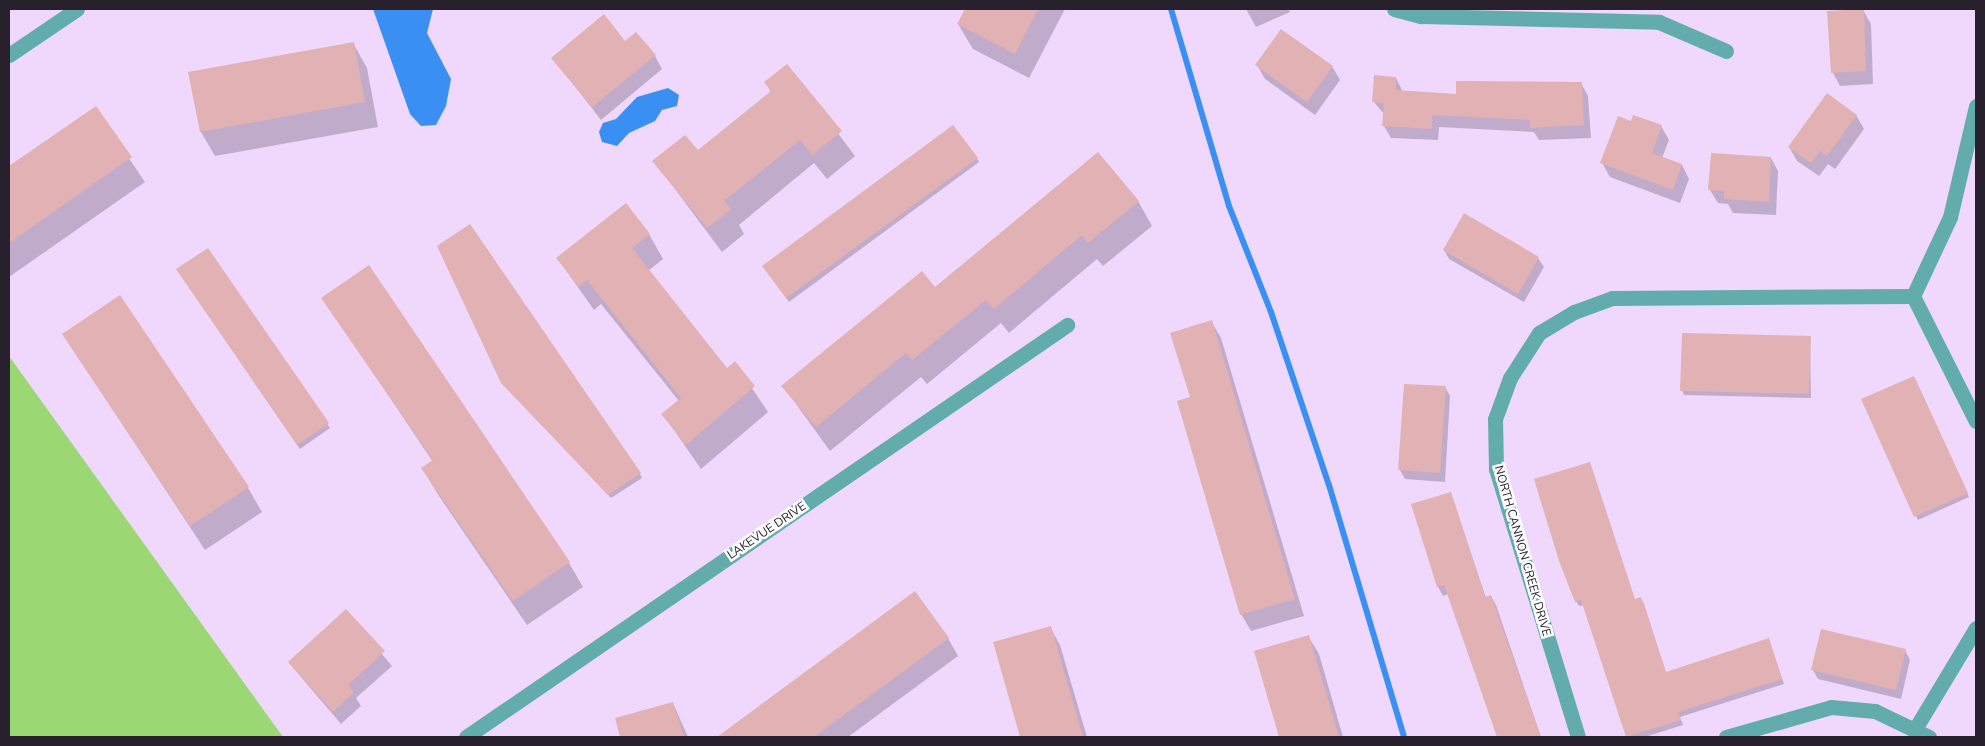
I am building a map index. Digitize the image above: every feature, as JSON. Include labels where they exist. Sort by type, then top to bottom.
[{"type":"street","points":[[9,54],[77,9]]},
{"type":"street","points":[[1394,9],[1421,16],[1659,22],[1726,52]]},
{"type":"street","points":[[1976,106],[1950,217],[1913,296],[1976,421]]},
{"type":"street","name":"NORTH CANNON CREEK DRIVE","points":[[1578,737],[1496,469],[1495,419],[1510,378],[1539,333],[1574,312],[1612,298],[1913,296]]},
{"type":"street","name":"LAKEVUE DRIVE","points":[[466,737],[1068,325]]},
{"type":"street","points":[[1915,729],[1976,628]]},
{"type":"street","points":[[1726,737],[1831,706],[1875,711],[1930,737]]},
{"type":"green space","points":[[9,356],[283,737],[9,737]]},
{"type":"water","points":[[373,9],[433,9],[427,33],[451,79],[446,106],[436,125],[421,126],[410,114]]},
{"type":"water","points":[[668,88],[679,95],[677,106],[662,110],[655,121],[629,133],[617,146],[602,142],[599,132],[603,123],[616,119],[637,97]]},
{"type":"building","points":[[965,9],[1038,9],[1015,54],[957,24]]},
{"type":"building","points":[[1864,9],[1866,71],[1831,73],[1827,11]]},
{"type":"building","points":[[604,14],[625,41],[636,32],[656,55],[592,107],[551,58]]},
{"type":"building","points":[[1281,29],[1333,66],[1307,102],[1255,65]]},
{"type":"building","points":[[354,42],[365,102],[200,132],[188,72]]},
{"type":"building","points":[[787,64],[842,131],[812,155],[800,140],[724,201],[731,209],[707,228],[652,161],[685,135],[698,150],[771,91],[764,82]]},
{"type":"building","points":[[1374,75],[1396,77],[1396,90],[1456,94],[1456,81],[1582,82],[1584,125],[1530,128],[1530,120],[1432,115],[1432,129],[1382,126],[1384,103],[1372,102]]},
{"type":"building","points":[[1827,93],[1857,115],[1827,156],[1820,151],[1811,163],[1788,147]]},
{"type":"building","points":[[96,106],[132,157],[9,243],[9,166]]},
{"type":"building","points":[[1633,115],[1662,125],[1652,153],[1682,164],[1673,190],[1600,163],[1618,116],[1631,121]]},
{"type":"building","points":[[953,125],[978,158],[786,298],[762,266]]},
{"type":"building","points":[[1098,152],[1139,201],[1088,243],[1082,235],[994,309],[986,300],[912,360],[906,353],[816,427],[781,386],[922,271],[935,287]]},
{"type":"building","points":[[1711,153],[1771,157],[1769,202],[1724,199],[1724,191],[1708,190]]},
{"type":"building","points":[[626,203],[650,234],[632,248],[727,368],[735,361],[755,386],[686,445],[661,414],[681,398],[587,280],[579,287],[556,258]]},
{"type":"building","points":[[1464,213],[1539,257],[1518,294],[1443,250]]},
{"type":"building","points":[[470,224],[641,473],[608,495],[501,383],[437,246]]},
{"type":"building","points":[[208,248],[329,423],[297,445],[176,269]]},
{"type":"building","points":[[369,265],[570,562],[513,601],[421,468],[433,460],[321,298]]},
{"type":"building","points":[[120,295],[249,487],[190,526],[62,334]]},
{"type":"building","points":[[1212,320],[1295,599],[1240,615],[1177,401],[1190,397],[1170,333]]},
{"type":"building","points":[[1682,333],[1811,336],[1809,394],[1680,391]]},
{"type":"building","points":[[1914,376],[1968,493],[1914,517],[1861,399]]},
{"type":"building","points":[[1404,384],[1446,386],[1440,473],[1398,470]]},
{"type":"building","points":[[1590,462],[1635,599],[1641,597],[1666,672],[1769,638],[1782,679],[1678,712],[1681,720],[1626,737],[1581,600],[1575,602],[1559,561],[1534,479]]},
{"type":"building","points":[[1451,492],[1485,597],[1491,595],[1541,737],[1497,737],[1444,585],[1437,587],[1411,504]]},
{"type":"building","points":[[915,591],[949,638],[814,737],[717,737]]},
{"type":"building","points":[[346,609],[385,651],[348,685],[354,692],[333,712],[288,662]]},
{"type":"building","points":[[1051,626],[1083,737],[1020,737],[993,642]]},
{"type":"building","points":[[1821,629],[1906,649],[1896,690],[1811,670]]},
{"type":"building","points":[[1309,635],[1339,737],[1279,737],[1254,651]]},
{"type":"building","points":[[673,702],[684,737],[620,737],[615,718]]},
{"type":"waterway","points":[[1171,9],[1229,206],[1271,312],[1329,485],[1404,737]]}]
